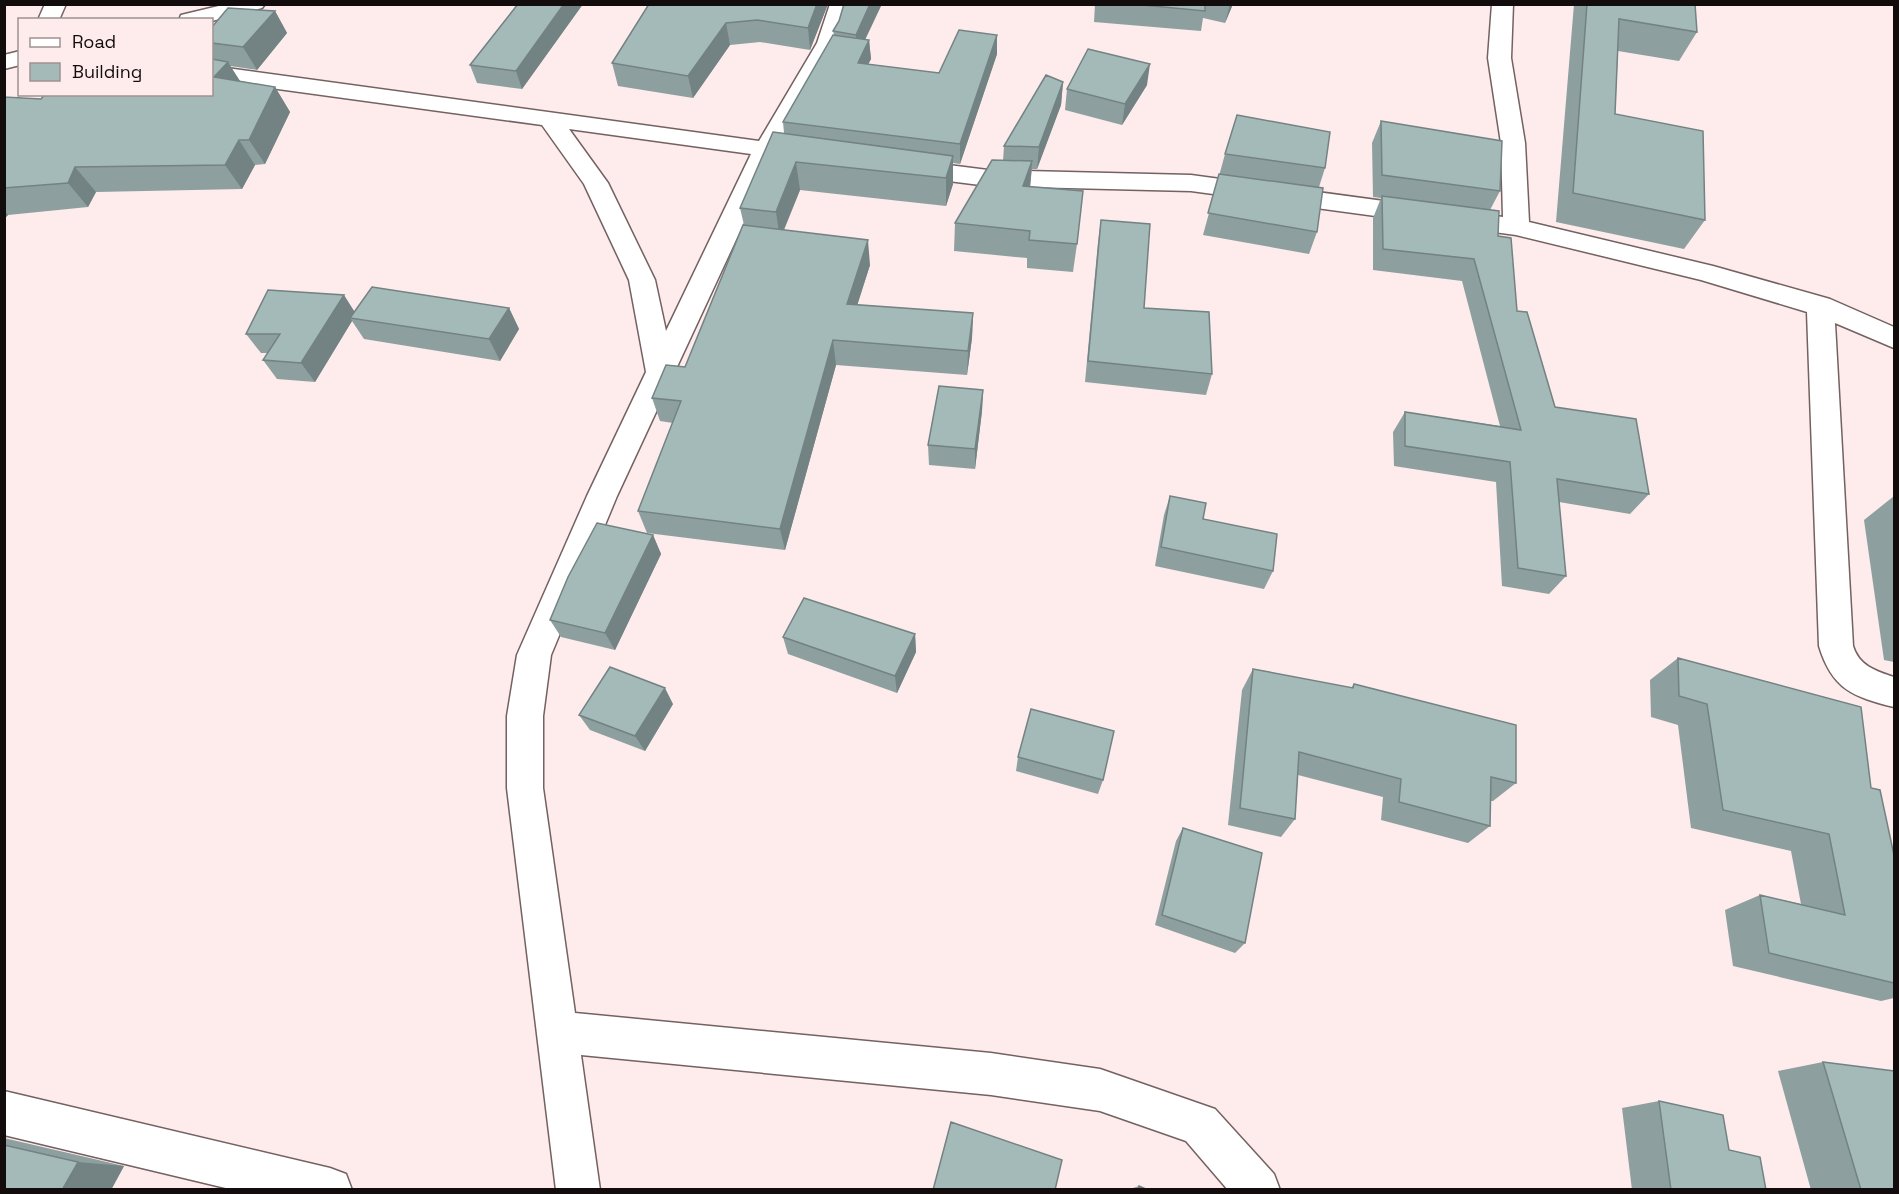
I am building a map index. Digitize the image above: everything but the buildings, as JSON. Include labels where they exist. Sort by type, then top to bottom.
[{"type":"street","points":[[49,18],[56,4]]},
{"type":"street","points":[[197,18],[255,4]]},
{"type":"street","points":[[578,1190],[525,788],[525,716],[534,654],[602,496],[660,372],[766,149],[828,43],[841,4]]},
{"type":"street","points":[[1503,4],[1497,30],[1499,69],[1513,143],[1516,227]]},
{"type":"street","points":[[213,73],[836,158]]},
{"type":"street","points":[[550,120],[596,183],[642,280],[660,372]]},
{"type":"street","points":[[883,164],[988,178],[1191,183],[1516,227],[1704,272],[1820,306],[1894,338]]},
{"type":"street","points":[[1820,306],[1836,646],[1840,663],[1857,680],[1894,692]]},
{"type":"street","points":[[557,1032],[991,1074],[1100,1090],[1200,1124],[1258,1190]]},
{"type":"street","points":[[4,1113],[330,1190]]}]
